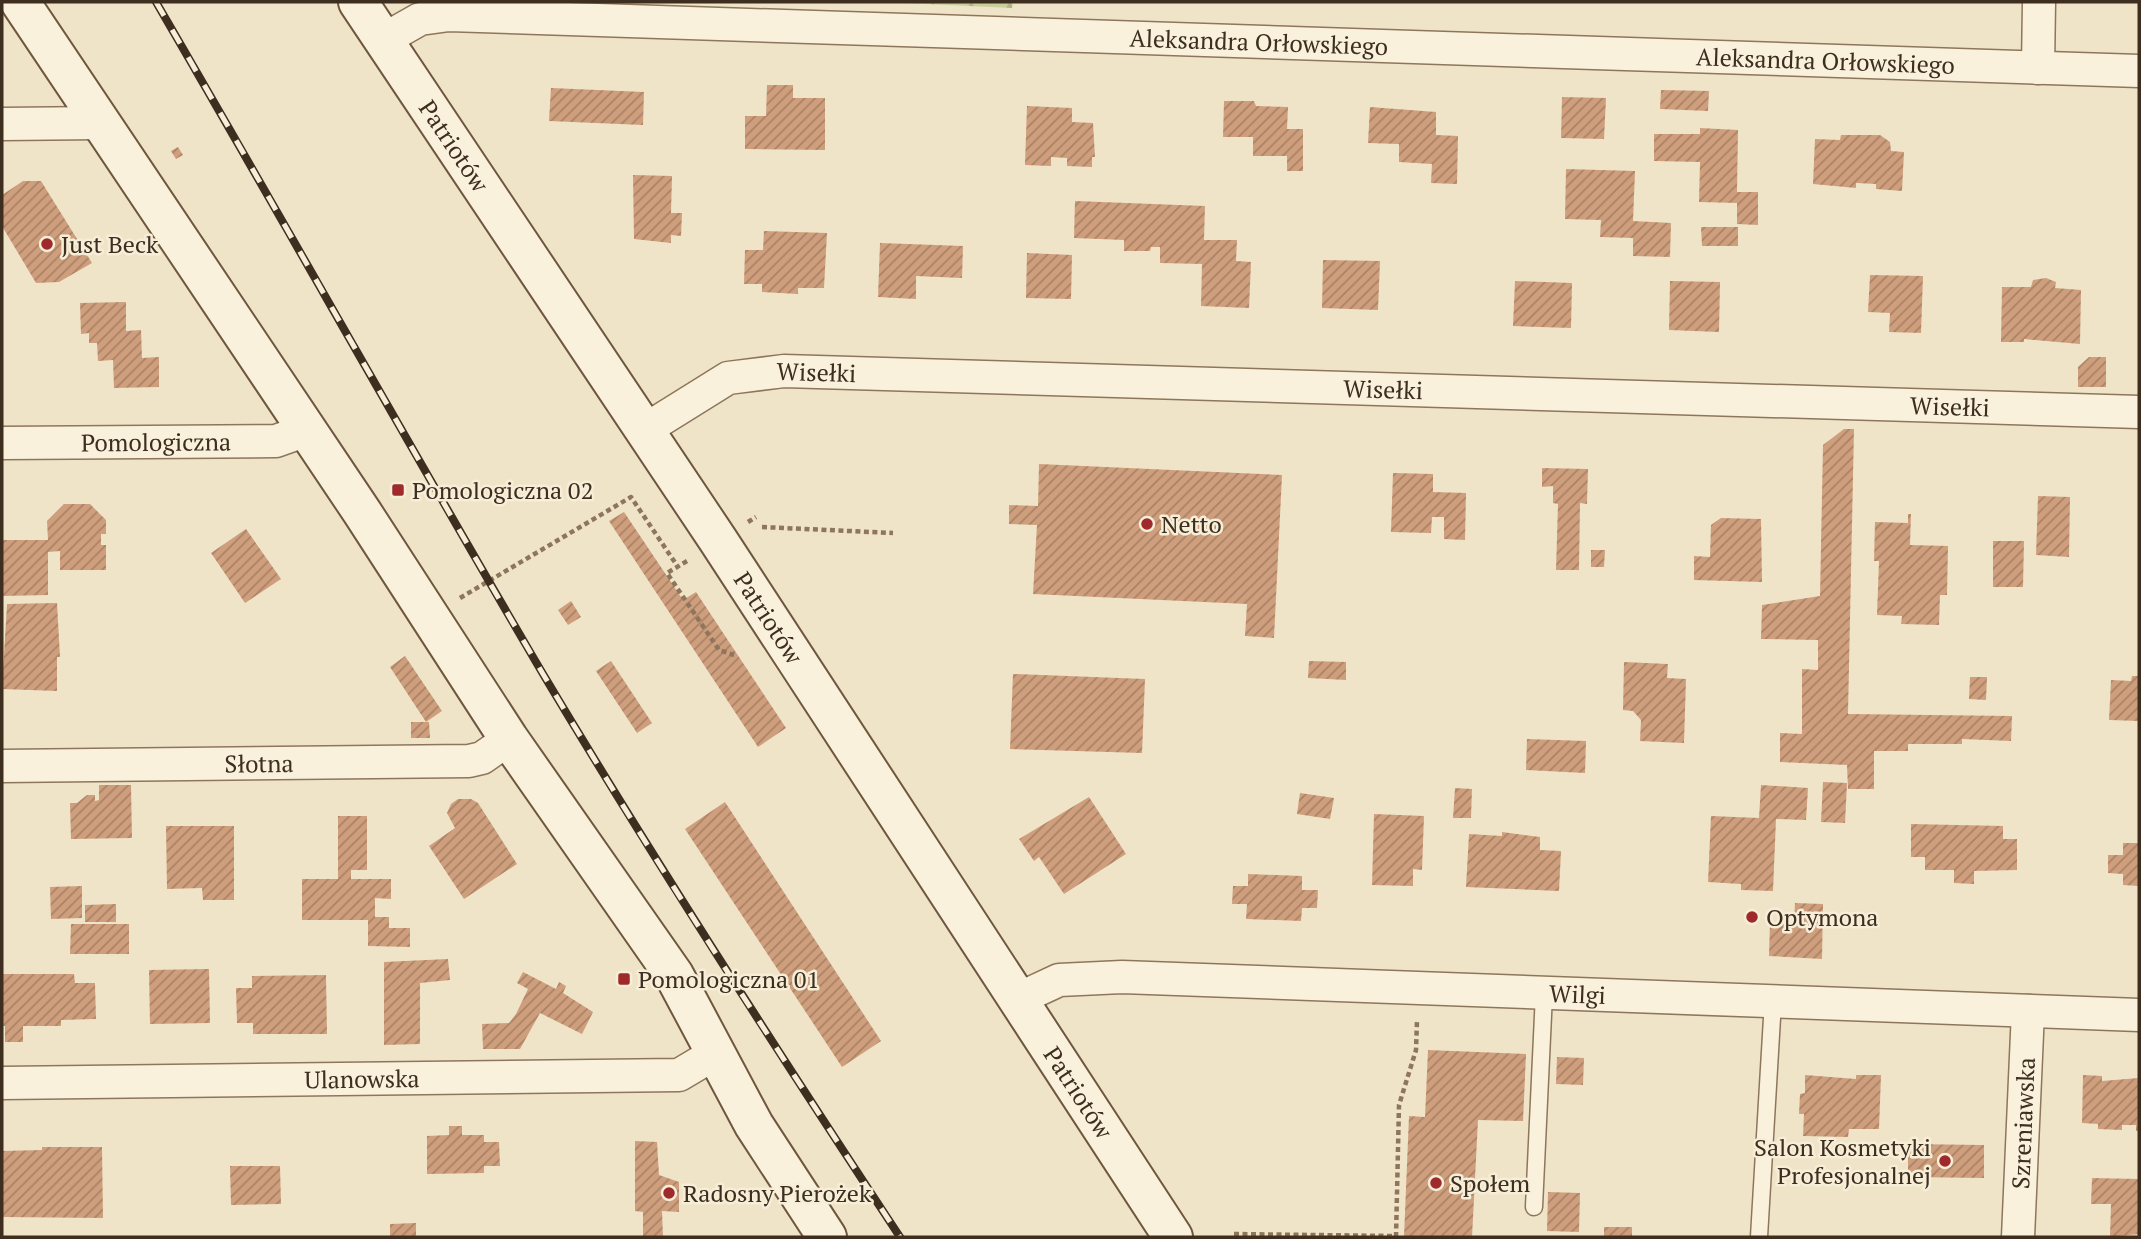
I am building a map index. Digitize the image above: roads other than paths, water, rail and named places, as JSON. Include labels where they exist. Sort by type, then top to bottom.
[{"type":"main road","points":[[20,2],[307,430],[509,739],[666,963],[754,1125],[827,1237]]},
{"type":"main road","name":"Patriotów","points":[[358,2],[718,540],[1173,1237]]},
{"type":"street","points":[[2038,68],[2039,2]]},
{"type":"street","name":"Aleksandra Orłowskiego","points":[[383,40],[420,19],[449,15],[2139,71]]},
{"type":"street","points":[[2,124],[102,123]]},
{"type":"street","name":"Wisełki","points":[[643,431],[706,389],[728,379],[784,371],[2139,412]]},
{"type":"street","name":"Pomologiczna","points":[[2,443],[276,441],[307,430]]},
{"type":"street","name":"Słotna","points":[[2,765],[469,761],[482,758],[509,739]]},
{"type":"street","name":"Wilgi","points":[[1018,999],[1045,984],[1073,978],[1122,977],[2139,1015]]},
{"type":"street","name":"Szreniawska","points":[[2018,1237],[2028,1011]]},
{"type":"street","name":"Ulanowska","points":[[2,1083],[679,1075],[716,1053]]},
{"type":"lane","points":[[1534,1207],[1544,993]]},
{"type":"lane","points":[[1759,1237],[1773,1001]]},
{"type":"railway","points":[[156,2],[543,674],[718,958],[900,1237]]},
{"type":"place","name":"Just Beck","points":[[47,244]]},
{"type":"place","name":"Pomologiczna 02","points":[[398,490]]},
{"type":"place","name":"Netto","points":[[1147,524]]},
{"type":"place","name":"Optymona","points":[[1752,917]]},
{"type":"place","name":"Pomologiczna 01","points":[[624,979]]},
{"type":"place","name":"Salon Kosmetyki Profesjonalnej","points":[[1945,1161]]},
{"type":"place","name":"Społem","points":[[1436,1183]]},
{"type":"place","name":"Radosny Pierożek","points":[[669,1193]]}]
